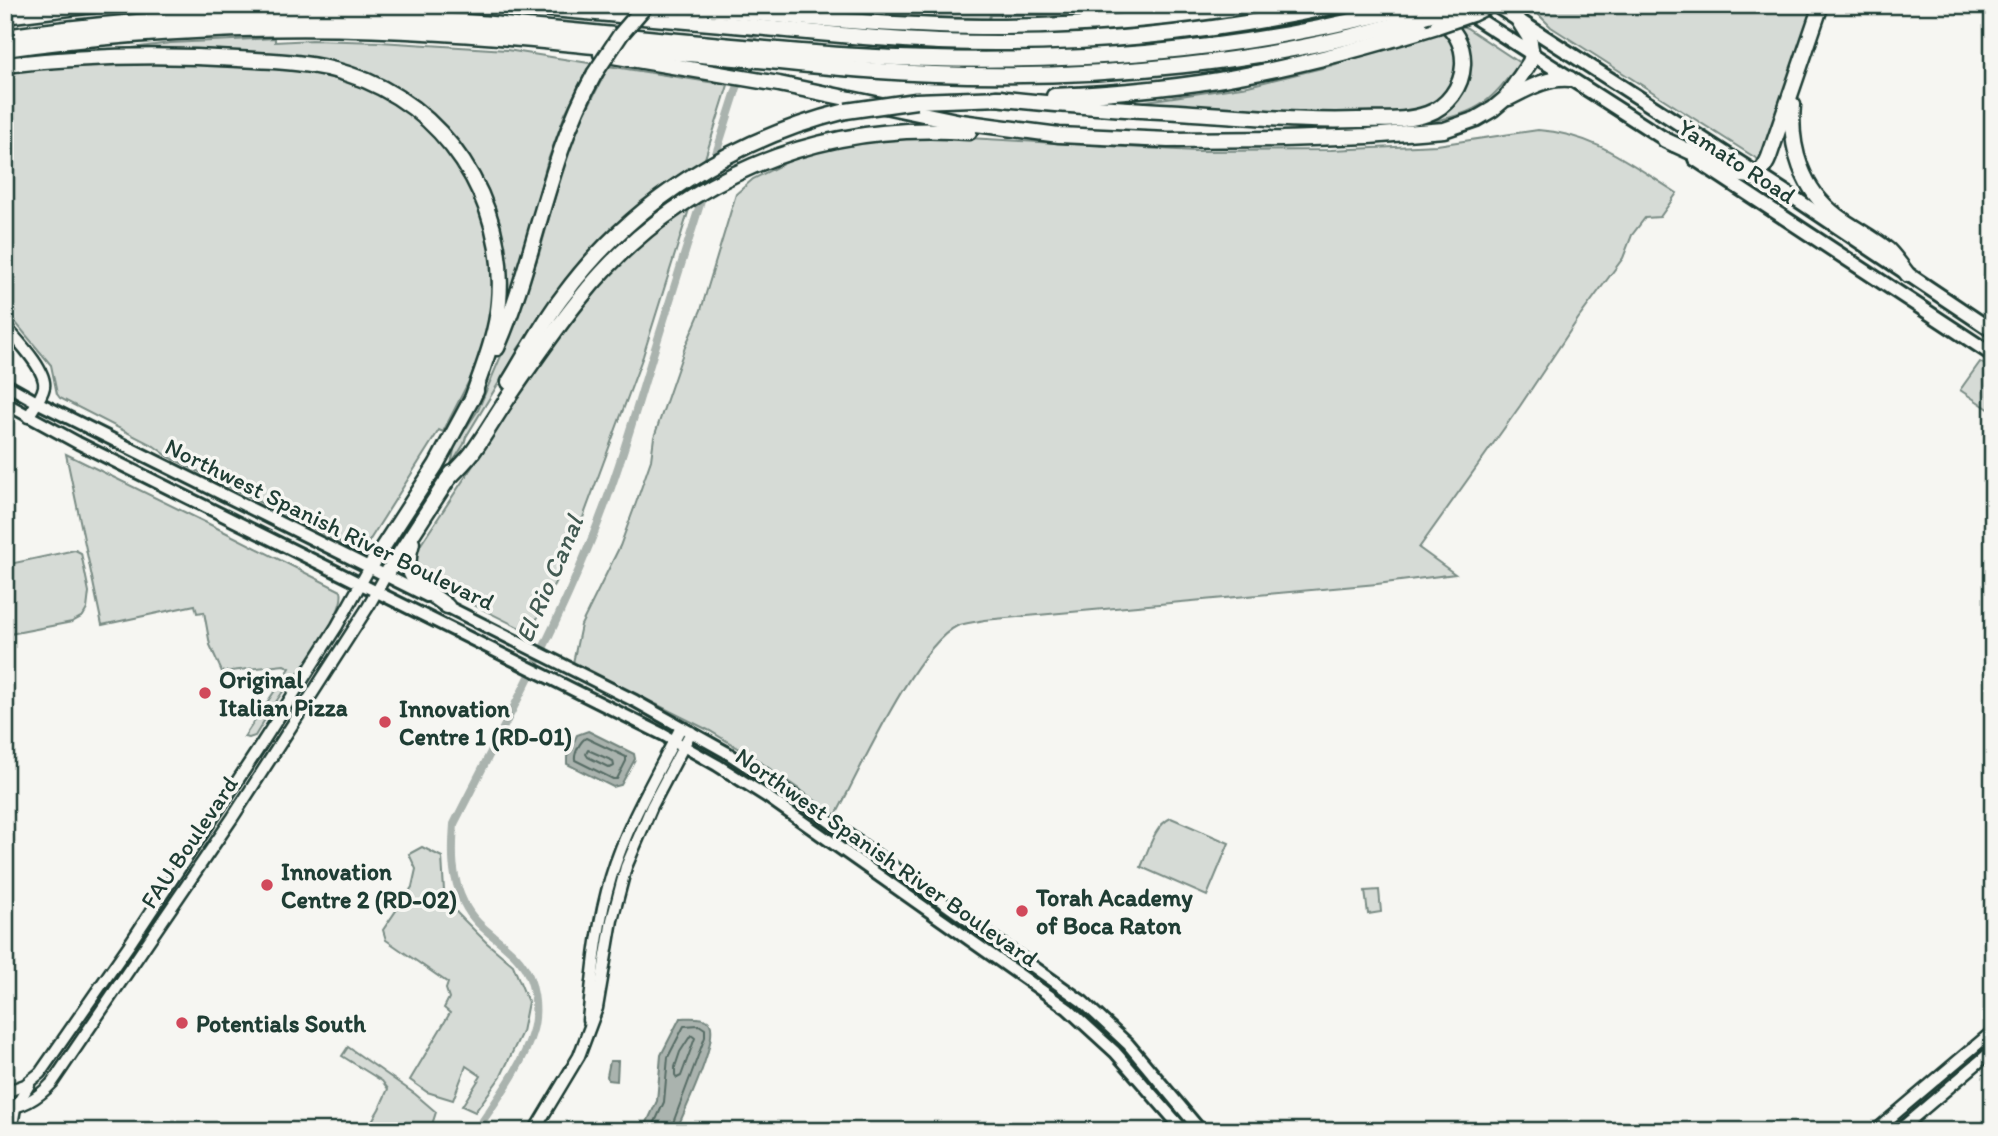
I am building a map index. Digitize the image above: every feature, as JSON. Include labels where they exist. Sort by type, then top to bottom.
[{"type":"highway","points":[[5,16],[94,5]]},
{"type":"highway","points":[[506,5],[736,18],[940,42],[1056,41],[1142,35],[1227,26],[1339,5]]},
{"type":"highway","points":[[370,567],[436,465],[489,365],[512,310],[561,147],[576,108],[621,34],[646,5]]},
{"type":"highway","points":[[665,5],[736,18]]},
{"type":"highway","points":[[780,22],[1022,26],[1157,18],[1252,5]]},
{"type":"highway","points":[[5,37],[154,21],[230,17],[326,16],[442,20],[770,55],[878,71],[964,75],[1032,74],[1109,71],[1280,50],[1384,28],[1418,8],[1464,5]]},
{"type":"highway","points":[[386,575],[564,293],[617,234],[649,206],[681,183],[741,148],[786,128],[846,111],[916,102],[1110,93],[1167,88],[1238,77],[1337,55],[1437,26],[1493,5]]},
{"type":"highway","points":[[1665,140],[1737,174],[1749,177],[1758,174],[1768,160],[1821,5]]},
{"type":"highway","points":[[996,98],[1046,104],[1295,119],[1350,120],[1420,116],[1432,112],[1447,101],[1457,86],[1463,64],[1462,49],[1454,31],[1444,21],[1418,8]]},
{"type":"highway","points":[[1501,102],[1526,70],[1532,55],[1529,37],[1519,21]]},
{"type":"highway","points":[[5,49],[128,35],[254,29],[388,30],[726,51]]},
{"type":"highway","points":[[533,40],[631,61],[761,81],[942,119],[1059,135],[1148,139],[1369,136],[1451,128],[1476,120],[1501,102],[1540,83],[1570,79]]},
{"type":"highway","points":[[5,65],[158,56],[290,62],[332,69],[360,78],[409,104],[436,128],[462,158],[481,194],[495,238],[500,290],[497,314],[472,399]]},
{"type":"highway","points":[[1797,79],[1792,111],[1793,139],[1800,167],[1810,186],[1831,212],[1888,251],[1908,275]]},
{"type":"highway","points":[[447,480],[471,454],[511,393],[589,288],[627,247],[674,210],[732,175],[782,154],[823,142],[868,134],[928,130],[1042,138],[1059,135]]},
{"type":"highway","points":[[417,528],[408,557],[409,571],[416,582],[447,606]]},
{"type":"main road","name":"Yamato Road","points":[[1456,5],[1891,286],[1993,355]]},
{"type":"main road","name":"Yamato Road","points":[[1493,5],[1758,174],[1990,329]]},
{"type":"main road","points":[[1891,286],[1906,286],[1971,330],[1990,329]]},
{"type":"main road","name":"Northwest Spanish River Boulevard","points":[[5,384],[556,661],[686,729],[769,780],[1091,1009],[1139,1056],[1201,1131]]},
{"type":"main road","name":"Northwest Spanish River Boulevard","points":[[5,403],[78,443],[679,743],[742,780],[1068,1009],[1115,1052],[1184,1131]]},
{"type":"main road","points":[[814,830],[848,845],[880,866],[893,866]]},
{"type":"street","points":[[5,326],[43,375],[44,388],[28,417]]},
{"type":"street","name":"FAU Boulevard","points":[[5,1092],[19,1088],[40,1073],[143,924],[337,626],[370,567]]},
{"type":"street","name":"FAU Boulevard","points":[[10,1108],[42,1093],[60,1072],[216,838],[233,817],[386,575]]},
{"type":"street","points":[[534,1131],[572,1070],[586,1037],[598,932],[612,875],[624,842],[642,801],[686,729]]},
{"type":"street","points":[[1875,1131],[1993,1031]]},
{"type":"street","points":[[1898,1131],[1993,1051]]},
{"type":"street","points":[[11,1131],[10,1108],[31,1081]]},
{"type":"shaded area","points":[[1182,5],[1064,15],[990,15],[989,19],[812,10],[813,7]]},
{"type":"shaded area","points":[[1529,5],[1540,10],[1543,5],[1819,5],[1762,162],[1551,27]]},
{"type":"shaded area","points":[[1457,24],[1520,63],[1484,103],[1462,114],[1432,121],[1431,117],[1459,95]]},
{"type":"shaded area","points":[[1441,32],[1454,48],[1456,63],[1452,86],[1446,96],[1425,110],[1305,115],[1133,103],[1248,86],[1326,67]]},
{"type":"shaded area","points":[[275,38],[275,42],[380,42],[507,50],[728,85],[643,356],[571,550],[530,633],[422,579],[413,562],[416,546],[419,547],[582,305],[620,261],[670,220],[688,169],[624,216],[582,259],[517,350],[451,465],[455,445],[478,410],[515,323],[539,254],[574,135],[606,71],[587,69],[565,114],[547,163],[520,264],[503,313],[484,192],[488,190],[462,147],[446,128],[408,95],[363,72],[302,57],[264,52],[263,57],[94,53],[170,43]]},
{"type":"shaded area","points":[[91,63],[225,63],[317,71],[350,79],[406,108],[450,150],[480,201],[496,271],[489,335],[443,432],[439,430],[366,546],[350,547],[169,457],[154,446],[60,398],[51,365],[5,310],[5,73]]},
{"type":"shaded area","points":[[1538,130],[1577,137],[1595,144],[1677,193],[1660,217],[1645,218],[1632,235],[1623,258],[1419,548],[1455,574],[1377,584],[984,620],[957,626],[941,638],[907,683],[836,815],[753,757],[710,731],[573,663],[581,625],[620,546],[651,460],[654,437],[685,347],[701,310],[736,194],[753,179],[803,154],[870,140],[933,136],[1195,151],[1331,150],[1437,145]]},
{"type":"shaded area","points":[[1980,362],[1993,370],[1993,412],[1960,390]]},
{"type":"shaded area","points":[[66,454],[341,591],[341,601],[330,627],[277,700],[255,736],[244,737],[290,668],[284,665],[222,672],[210,645],[204,612],[197,613],[195,605],[102,625]]},
{"type":"shaded area","points":[[75,550],[81,553],[89,592],[87,609],[83,616],[72,622],[5,635],[5,565]]},
{"type":"shaded area","points":[[1171,818],[1229,843],[1207,896],[1141,867],[1156,833]]},
{"type":"shaded area","points":[[422,847],[442,857],[444,891],[457,913],[513,965],[528,1002],[522,1032],[501,1076],[475,1112],[462,1106],[481,1076],[466,1066],[453,1100],[427,1092],[410,1080],[450,1013],[444,1008],[449,998],[446,989],[448,983],[386,940],[383,930],[412,887],[416,869],[409,854]]},
{"type":"shaded area","points":[[1379,890],[1381,912],[1368,914],[1365,891]]},
{"type":"shaded area","points":[[348,1047],[436,1112],[430,1131],[366,1131],[388,1089],[382,1081],[342,1056]]},
{"type":"water","points":[[588,731],[634,754],[635,759],[621,785],[613,787],[567,764],[567,757],[577,735]]},
{"type":"water","points":[[680,1018],[708,1021],[711,1028],[706,1057],[676,1131],[643,1131],[657,1101],[661,1055]]},
{"type":"water","points":[[610,1061],[618,1061],[617,1081],[608,1080]]},
{"type":"waterway","name":"El Rio Canal","points":[[476,1131],[522,1059],[532,1033],[535,1005],[525,968],[506,946],[476,920],[464,903],[455,874],[454,824],[542,650],[599,520],[764,5]]},
{"type":"place","name":"Original Italian Pizza","points":[[205,693]]},
{"type":"place","name":"Innovation Centre 1 (RD-01)","points":[[385,722]]},
{"type":"place","name":"Innovation Centre 2 (RD-02)","points":[[267,885]]},
{"type":"place","name":"Torah Academy of Boca Raton","points":[[1022,911]]},
{"type":"place","name":"Potentials South","points":[[182,1023]]}]
